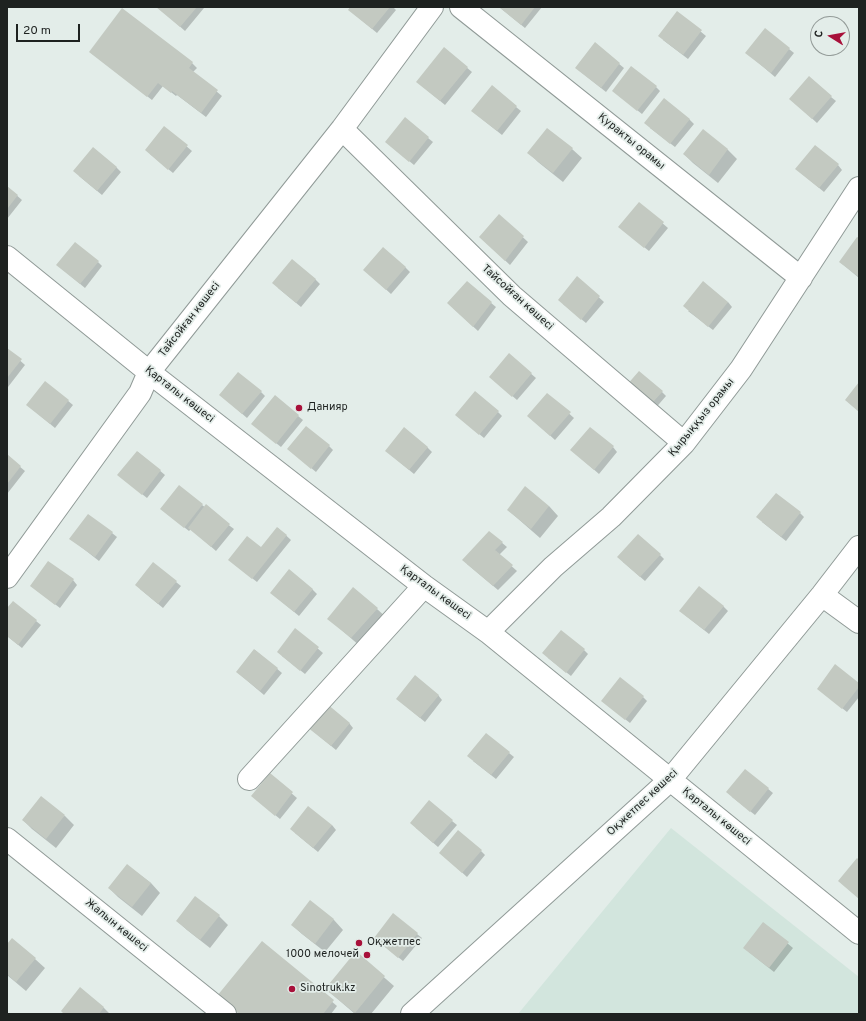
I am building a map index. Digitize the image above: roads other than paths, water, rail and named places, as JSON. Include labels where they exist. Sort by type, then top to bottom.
[{"type":"street","name":"Тайсойған көшесі","points":[[7,577],[140,393],[149,372],[342,129],[432,7]]},
{"type":"street","name":"Қуракты орамы","points":[[461,7],[801,278]]},
{"type":"street","name":"Тайсойған көшесі","points":[[342,129],[512,296],[684,443]]},
{"type":"street","name":"Қырыққыз орамы","points":[[488,632],[553,567],[611,517],[684,443],[741,369],[859,188]]},
{"type":"street","name":"Қарталы көшесі","points":[[7,257],[149,372],[424,586],[488,632],[859,933]]},
{"type":"street","name":"Оқжетпес көшесі","points":[[412,1014],[670,780],[822,595],[859,547]]},
{"type":"street","points":[[249,779],[424,586]]},
{"type":"street","points":[[822,595],[859,622]]},
{"type":"street","name":"Жалын көшесі","points":[[7,839],[225,1014]]},
{"type":"place","name":"Данияр","points":[[299,408]]},
{"type":"place","name":"Оқжетпес","points":[[359,943]]},
{"type":"place","name":"1000 мелочей","points":[[367,955]]},
{"type":"place","name":"Sinotruk.kz","points":[[292,989]]}]
